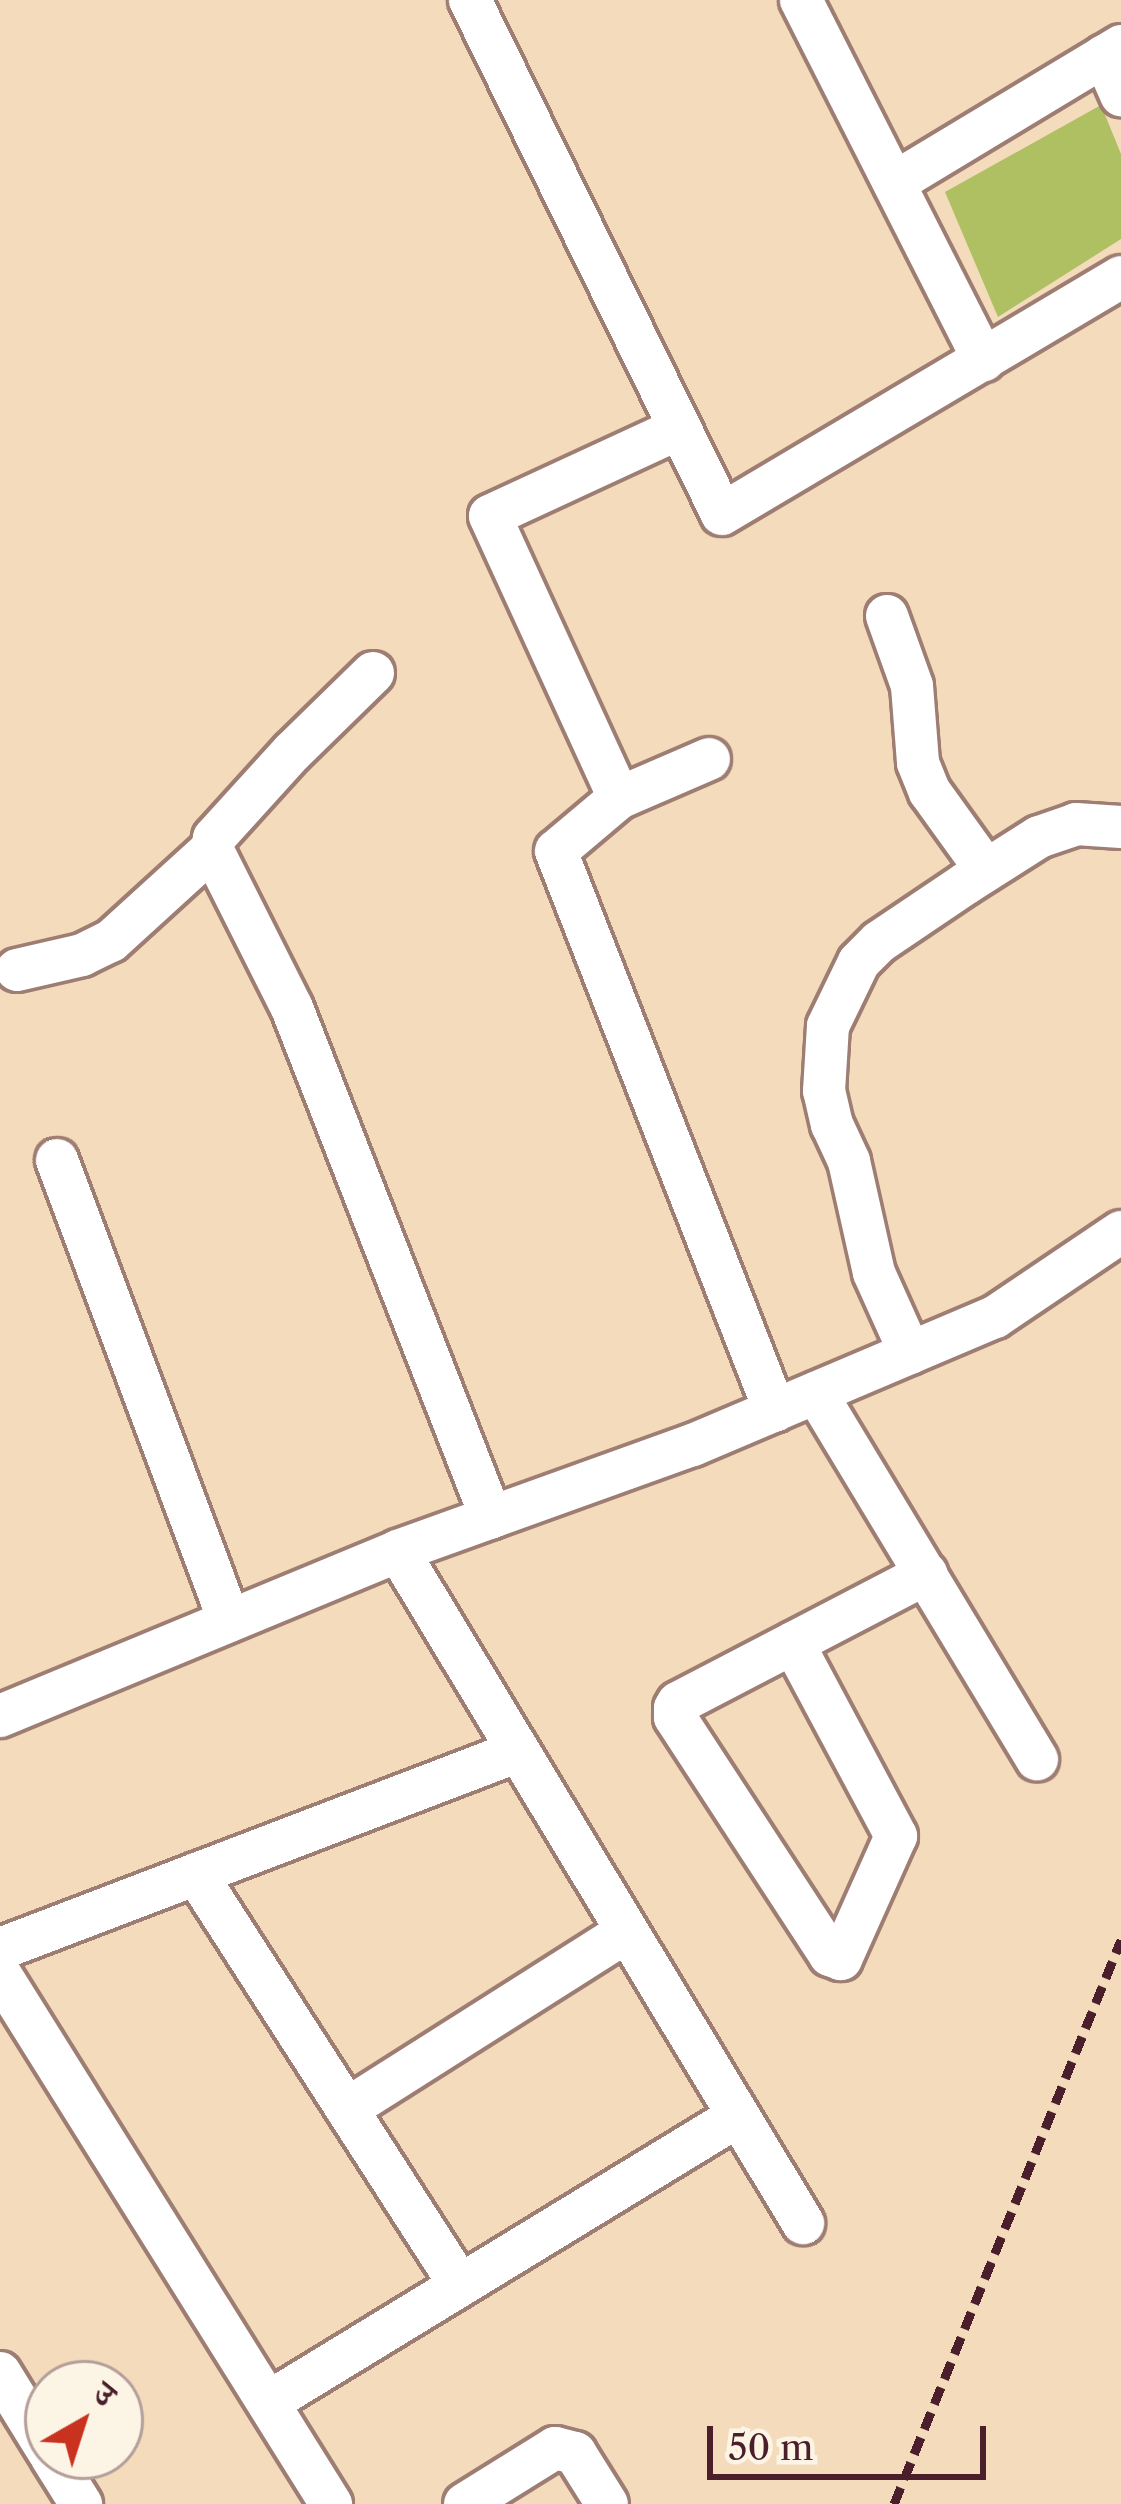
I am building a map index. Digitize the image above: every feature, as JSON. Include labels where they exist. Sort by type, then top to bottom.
[{"type":"street","points":[[470,0],[717,511],[728,512],[1121,277]]},
{"type":"street","points":[[801,0],[984,359]]},
{"type":"street","points":[[894,183],[1113,51],[1121,95]]},
{"type":"street","points":[[619,798],[490,516],[678,430]]},
{"type":"street","points":[[887,616],[912,686],[918,763],[930,792],[986,870]]},
{"type":"street","points":[[373,673],[292,752],[214,838],[212,849],[292,1008],[491,1517]]},
{"type":"street","points":[[709,759],[619,798],[556,850],[775,1411]]},
{"type":"street","points":[[910,1353],[874,1274],[849,1161],[832,1125],[824,1090],[828,1026],[859,962],[878,942],[1039,838],[1076,824],[1121,827]]},
{"type":"street","points":[[17,970],[82,956],[111,940],[212,849]]},
{"type":"street","points":[[57,1160],[229,1621]]},
{"type":"street","points":[[0,1716],[398,1551],[775,1411],[995,1317],[1121,1232]]},
{"type":"street","points":[[816,1393],[1037,1760]]},
{"type":"street","points":[[398,1551],[803,2223]]},
{"type":"street","points":[[793,1643],[896,1836],[841,1959],[830,1955],[675,1717],[678,1702],[926,1574]]},
{"type":"street","points":[[0,1949],[516,1751]]},
{"type":"street","points":[[196,1874],[460,2285]]},
{"type":"street","points":[[346,2109],[626,1932]]},
{"type":"street","points":[[0,1974],[331,2504]]},
{"type":"street","points":[[269,2402],[738,2116]]},
{"type":"street","points":[[0,2373],[24,2412]]},
{"type":"street","points":[[480,2500],[555,2448],[575,2453],[607,2504]]},
{"type":"green space","points":[[1101,105],[1121,154],[1121,239],[998,317],[945,192]]},
{"type":"railway","points":[[894,2504],[1121,1940]]}]
